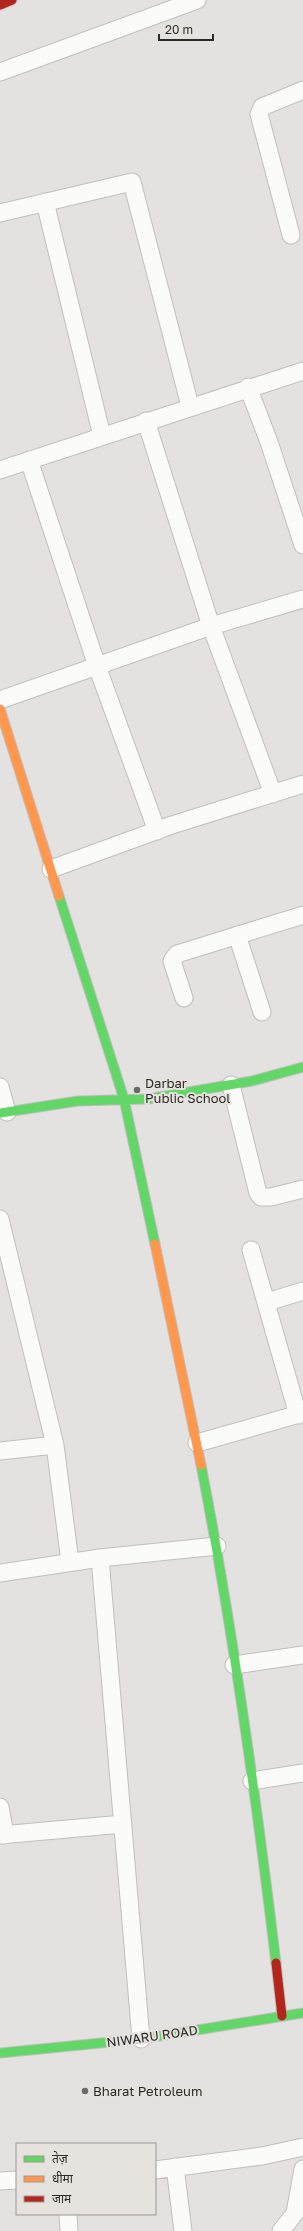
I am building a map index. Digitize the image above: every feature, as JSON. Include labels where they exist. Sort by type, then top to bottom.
[{"type":"street","points":[[0,5],[12,0]]},
{"type":"street","points":[[0,72],[197,0]]},
{"type":"street","points":[[292,235],[259,114],[262,107],[303,90]]},
{"type":"street","points":[[0,212],[132,182],[190,406]]},
{"type":"street","points":[[45,202],[102,436]]},
{"type":"street","points":[[0,470],[248,387],[303,371]]},
{"type":"street","points":[[248,387],[300,526],[303,545]]},
{"type":"street","points":[[146,421],[210,626],[273,794]]},
{"type":"street","points":[[29,460],[97,666],[156,831]]},
{"type":"street","points":[[0,700],[210,626],[303,598]]},
{"type":"street","points":[[0,709],[124,1099],[197,1443],[217,1546],[252,1781],[282,2016]]},
{"type":"street","points":[[51,869],[156,831],[303,784]]},
{"type":"street","points":[[184,998],[172,961],[173,957],[181,952],[303,915]]},
{"type":"street","points":[[237,935],[262,1012]]},
{"type":"street","points":[[0,1087],[4,1112],[78,1101],[148,1099],[231,1085],[303,1067]]},
{"type":"street","points":[[231,1085],[258,1193],[261,1197],[271,1197],[303,1189]]},
{"type":"street","points":[[0,1219],[6,1274],[55,1445],[70,1562]]},
{"type":"street","points":[[197,1443],[300,1414],[251,1250]]},
{"type":"street","points":[[267,1302],[303,1292]]},
{"type":"street","points":[[0,1451],[55,1445]]},
{"type":"street","points":[[0,1573],[100,1558],[217,1546]]},
{"type":"street","points":[[100,1558],[141,2039]]},
{"type":"street","points":[[234,1665],[303,1655]]},
{"type":"street","points":[[252,1781],[303,1773]]},
{"type":"street","points":[[0,1807],[3,1835],[123,1824]]},
{"type":"street","name":"NIWARU ROAD","points":[[0,2052],[141,2039],[303,2013]]},
{"type":"street","points":[[156,2170],[262,2156],[303,2147]]},
{"type":"street","points":[[175,2167],[182,2231]]},
{"type":"street","points":[[281,2231],[295,2213],[303,2169]]},
{"type":"street","points":[[0,2181],[16,2180]]},
{"type":"street","points":[[68,2215],[69,2231]]},
{"type":"traffic: fast","points":[[59,896],[124,1099],[155,1244]]},
{"type":"traffic: fast","points":[[0,1113],[78,1101],[148,1099],[252,1081],[303,1067]]},
{"type":"traffic: fast","points":[[201,1465],[234,1651],[276,1963]]},
{"type":"traffic: fast","points":[[0,2053],[141,2039],[303,2013]]},
{"type":"traffic: slow","points":[[0,709],[59,896]]},
{"type":"traffic: slow","points":[[155,1244],[201,1465]]},
{"type":"traffic: jam","points":[[0,5],[12,0]]},
{"type":"traffic: jam","points":[[276,1963],[282,2016]]},
{"type":"place","name":"Darbar Public School","points":[[137,1090]]},
{"type":"place","name":"Bharat Petroleum","points":[[85,2091]]}]
